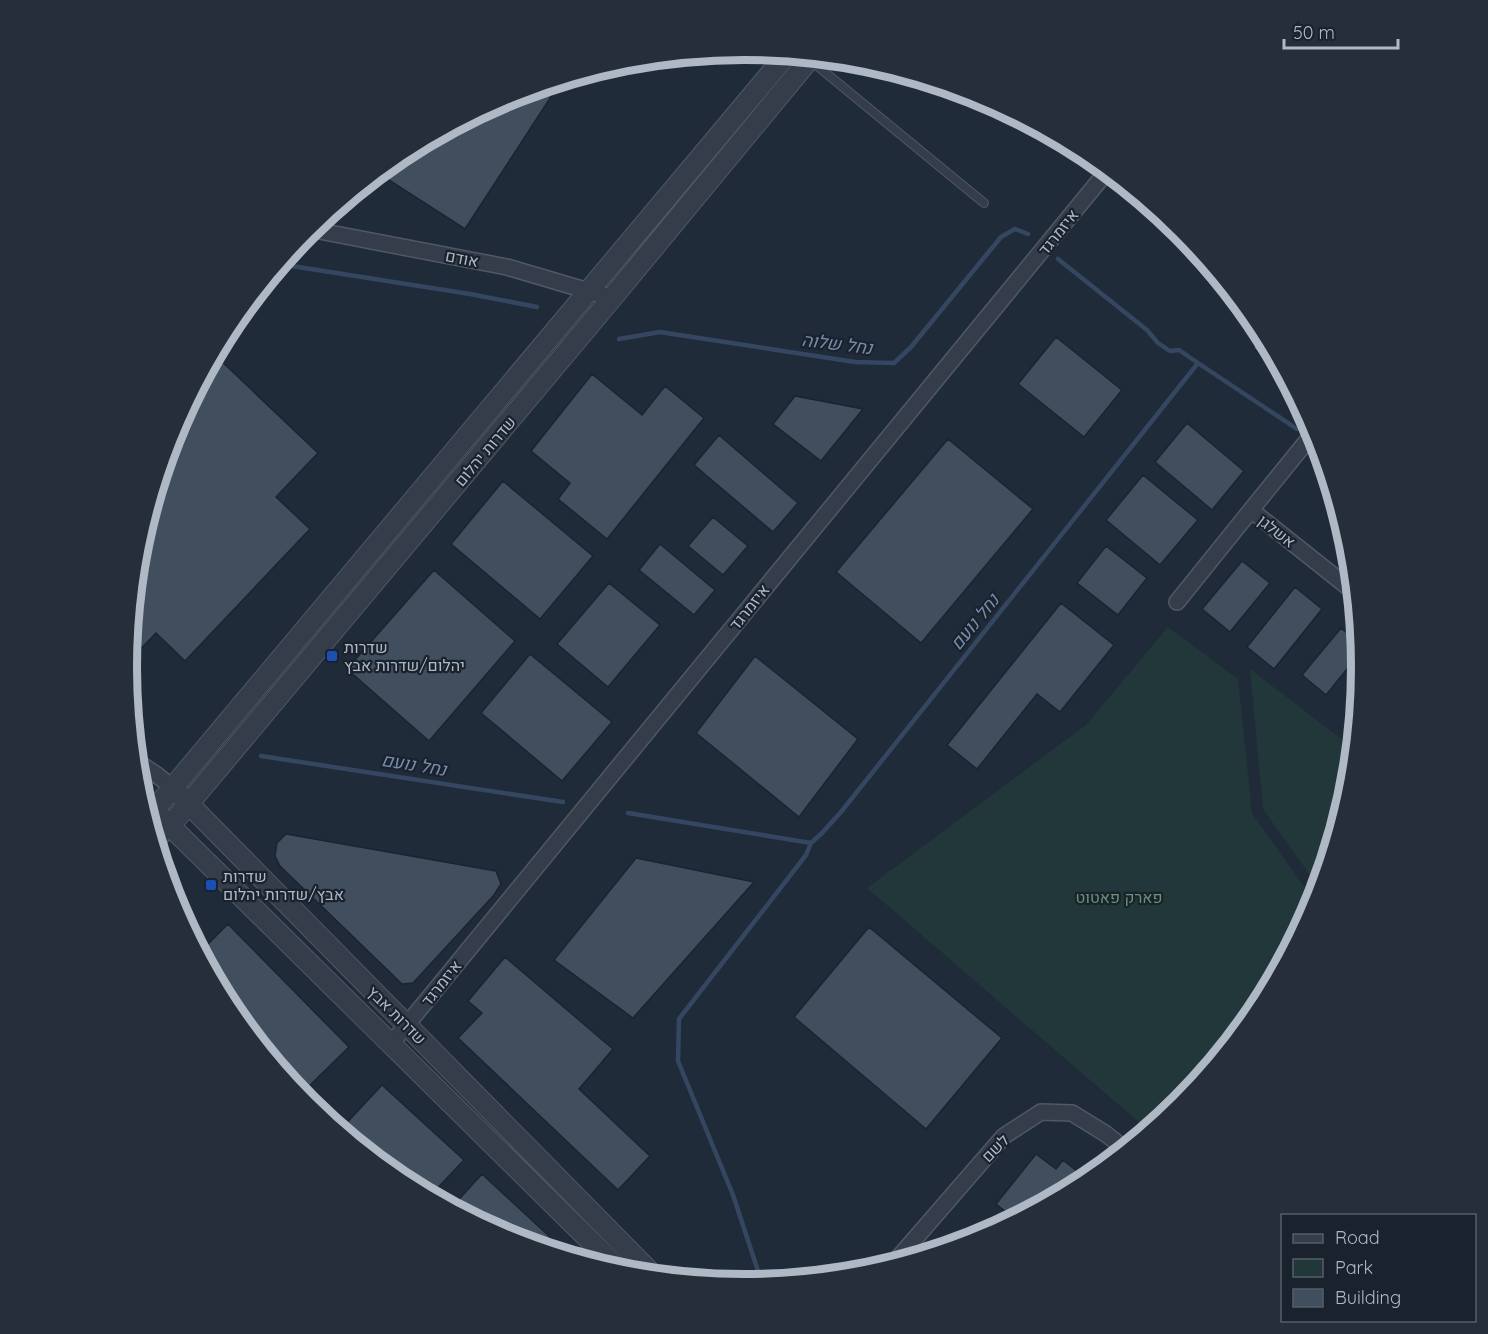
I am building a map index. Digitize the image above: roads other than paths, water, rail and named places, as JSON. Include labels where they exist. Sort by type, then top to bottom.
[{"type":"street","name":"שדרות יהלום","points":[[155,810],[781,61]]},
{"type":"street","name":"שדרות יהלום","points":[[162,837],[807,63]]},
{"type":"street","name":"איזמרגד","points":[[391,1044],[1103,177]]},
{"type":"street","name":"אודם","points":[[322,231],[507,267],[612,298]]},
{"type":"street","name":"אשלגן","points":[[1307,441],[1251,510],[1346,585]]},
{"type":"street","points":[[1177,602],[1251,510]]},
{"type":"street","name":"שדרות אבץ","points":[[146,768],[173,788],[643,1265]]},
{"type":"street","name":"שדרות אבץ","points":[[156,817],[170,826],[608,1258]]},
{"type":"street","name":"לשם","points":[[904,1252],[1004,1136],[1041,1112],[1072,1113],[1119,1144]]},
{"type":"lane","points":[[819,65],[984,203]]},
{"type":"waterway","name":"נחל שלוה","points":[[619,339],[660,332],[855,362],[894,363],[911,347],[1001,237],[1015,229],[1028,234]]},
{"type":"waterway","name":"נחל שלוה","points":[[1058,259],[1147,330],[1158,343],[1170,351],[1179,350],[1198,363]]},
{"type":"waterway","name":"נחל שלוה","points":[[289,266],[537,307]]},
{"type":"waterway","name":"נחל נועם","points":[[628,813],[811,843],[841,812],[1198,363],[1297,429]]},
{"type":"waterway","name":"נחל נועם","points":[[261,756],[563,802]]},
{"type":"waterway","points":[[759,1274],[733,1195],[678,1061],[679,1019],[806,855],[811,843]]},
{"type":"place","name":"שדרות יהלום/שדרות אבץ","points":[[332,656]]},
{"type":"place","name":"שדרות אבץ/שדרות יהלום","points":[[211,885]]},
{"type":"park label","name":"פארק פאטוט","points":[[1119,897]]}]
